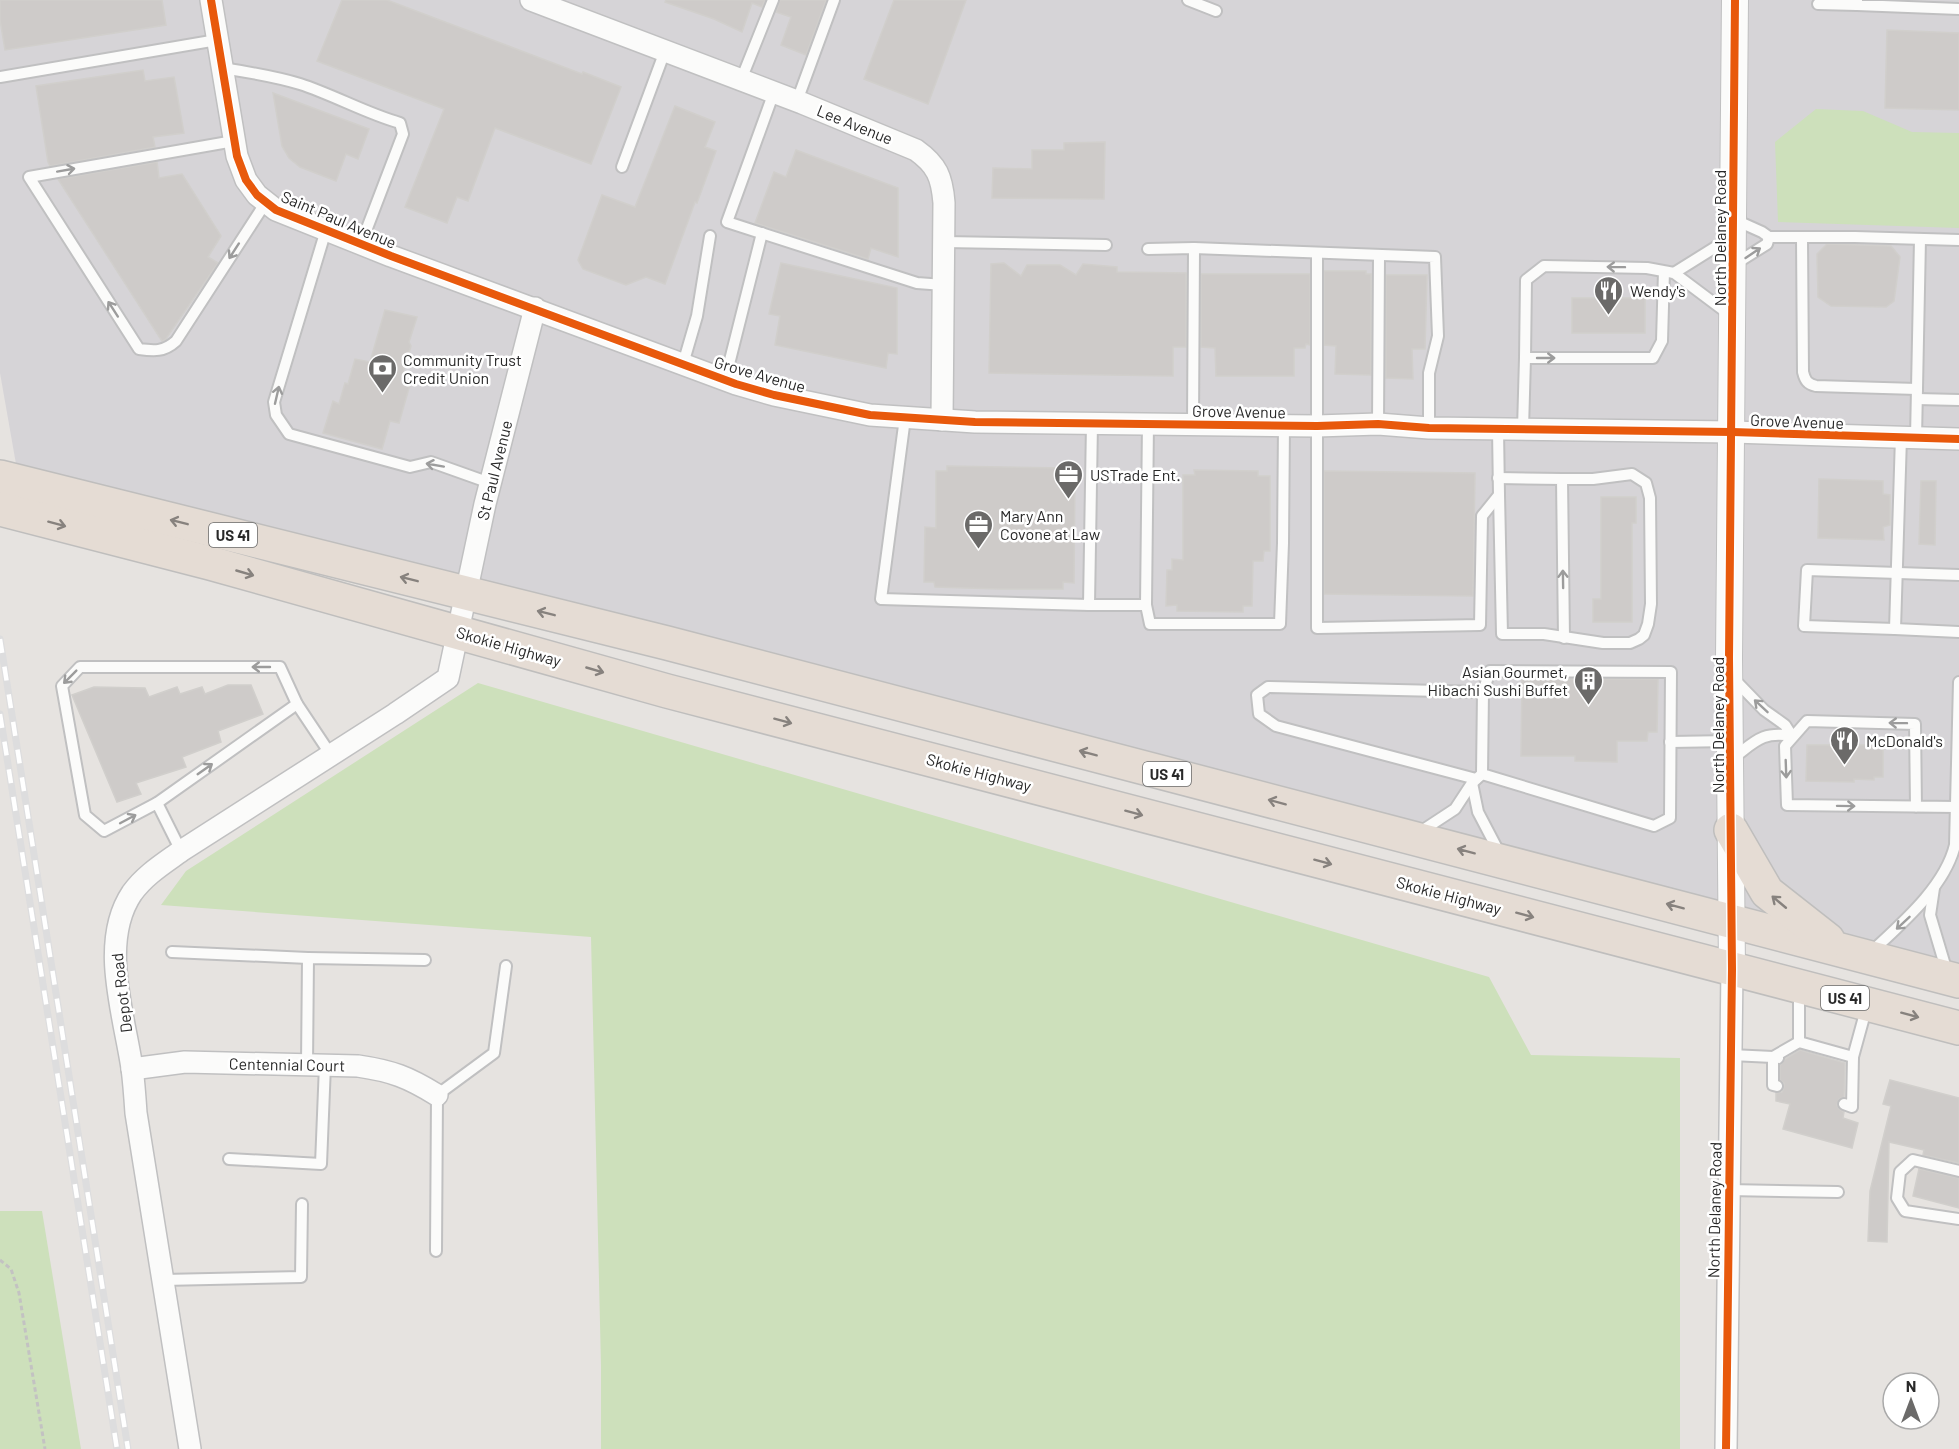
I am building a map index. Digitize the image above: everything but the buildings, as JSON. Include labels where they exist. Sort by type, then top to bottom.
[{"type":"highway","name":"US 41","points":[[0,477],[678,646],[1954,979]]},
{"type":"highway","name":"Skokie Highway","points":[[0,509],[220,566],[667,691],[1959,1028]]},
{"type":"highway","points":[[1731,830],[1767,892],[1854,953]]},
{"type":"street","name":"Saint Paul Avenue","points":[[211,0],[237,156],[246,180],[258,195],[276,210],[535,308]]},
{"type":"street","name":"Lee Avenue","points":[[531,0],[797,101],[916,150],[928,158],[937,170],[943,187],[945,203],[942,420]]},
{"type":"street","name":"North Delaney Road","points":[[1726,1449],[1732,969],[1730,674],[1735,0]]},
{"type":"street","name":"St Paul Avenue","points":[[457,632],[490,483],[535,308]]},
{"type":"street","name":"Grove Avenue","points":[[535,308],[725,380],[774,395],[870,415],[942,420],[1317,426],[1378,424],[1429,428],[1731,432],[1959,439]]},
{"type":"street","name":"Depot Road","points":[[190,1449],[120,999],[115,956],[116,939],[123,912],[132,894],[147,876],[181,851],[448,678],[457,632]]},
{"type":"street","name":"Centennial Court","points":[[132,1069],[185,1062],[382,1069],[405,1076],[437,1095]]},
{"type":"lane","points":[[741,80],[773,0]]},
{"type":"lane","points":[[797,101],[834,0]]},
{"type":"lane","points":[[1188,0],[1216,10]]},
{"type":"lane","points":[[1818,4],[1857,2],[1959,9]]},
{"type":"lane","points":[[0,77],[217,40]]},
{"type":"lane","points":[[622,167],[665,51]]},
{"type":"lane","points":[[222,68],[270,76],[301,85],[377,117],[400,123],[403,134],[361,244]]},
{"type":"lane","points":[[774,92],[727,222],[917,283],[944,285]]},
{"type":"lane","points":[[234,141],[29,177],[139,349],[155,352],[168,348],[176,341],[266,202]]},
{"type":"lane","points":[[1525,358],[1653,358],[1662,341],[1669,272],[1733,228],[1762,232],[1769,237],[1959,240]]},
{"type":"lane","points":[[326,230],[274,402],[276,415],[289,434],[410,467],[431,462],[490,483]]},
{"type":"lane","points":[[725,380],[762,233]]},
{"type":"lane","points":[[683,364],[697,316],[710,236]]},
{"type":"lane","points":[[1733,266],[1767,244],[1769,237]]},
{"type":"lane","points":[[1802,238],[1803,372],[1805,380],[1816,386],[1917,394],[1959,400]]},
{"type":"lane","points":[[1895,629],[1908,437],[1917,394],[1920,239]]},
{"type":"lane","points":[[944,243],[1106,245]]},
{"type":"lane","points":[[1148,249],[1194,248],[1435,257],[1438,336],[1429,373],[1429,428]]},
{"type":"lane","points":[[1193,424],[1194,248]]},
{"type":"lane","points":[[1317,254],[1317,628],[1480,625],[1482,516],[1499,495]]},
{"type":"lane","points":[[1378,256],[1378,424]]},
{"type":"lane","points":[[1523,429],[1526,280],[1544,266],[1647,268],[1669,272],[1732,316]]},
{"type":"lane","points":[[905,418],[881,599],[1146,605]]},
{"type":"lane","points":[[1089,605],[1092,423]]},
{"type":"lane","points":[[1148,423],[1146,605],[1150,624],[1280,624],[1284,425]]},
{"type":"lane","points":[[1498,429],[1498,478],[1502,634],[1544,634],[1603,643],[1630,643],[1644,635],[1651,604],[1650,498],[1646,483],[1632,474],[1593,479],[1498,478]]},
{"type":"lane","points":[[1562,479],[1564,638]]},
{"type":"lane","points":[[1959,575],[1807,570],[1804,626],[1959,632]]},
{"type":"lane","points":[[297,704],[158,803],[104,831],[85,815],[62,686],[80,667],[280,667],[297,704],[331,755]]},
{"type":"lane","points":[[1483,692],[1268,687],[1257,695],[1259,714],[1276,726],[1477,778],[1654,826],[1670,818],[1671,672],[1490,671],[1483,692],[1477,778],[1478,812],[1504,861]]},
{"type":"lane","points":[[1730,674],[1764,710],[1785,725],[1792,736]]},
{"type":"lane","points":[[1854,953],[1915,911],[1951,861],[1955,845],[1959,682]]},
{"type":"lane","points":[[1916,807],[1915,723],[1807,721],[1785,746],[1787,805],[1916,807],[1956,807]]},
{"type":"lane","points":[[1670,742],[1730,751],[1766,735],[1776,733],[1792,736]]},
{"type":"lane","points":[[1413,838],[1455,809],[1477,778]]},
{"type":"lane","points":[[158,803],[181,851]]},
{"type":"lane","points":[[1934,885],[1930,915],[1954,979]]},
{"type":"lane","points":[[172,952],[425,960]]},
{"type":"lane","points":[[229,1159],[321,1164],[308,958]]},
{"type":"lane","points":[[436,1251],[437,1095],[494,1053],[506,966]]},
{"type":"lane","points":[[1799,986],[1799,1042]]},
{"type":"lane","points":[[1844,1104],[1852,1107],[1849,1077],[1867,1004]]},
{"type":"lane","points":[[1731,1055],[1776,1057],[1799,1042],[1853,1056]]},
{"type":"lane","points":[[1776,1057],[1773,1085],[1777,1086]]},
{"type":"lane","points":[[1959,1171],[1913,1160],[1900,1172],[1897,1198],[1905,1211],[1959,1220]]},
{"type":"lane","points":[[1728,1190],[1839,1192]]},
{"type":"lane","points":[[163,1280],[301,1277],[302,1204]]},
{"type":"path","points":[[0,1260],[11,1269],[19,1293],[45,1449]]},
{"type":"shaded area","points":[[0,0],[1959,0],[1959,981],[465,594],[16,464],[0,373]]},
{"type":"green space","points":[[1816,109],[1863,111],[1912,132],[1959,133],[1959,228],[1778,222],[1775,142]]},
{"type":"green space","points":[[478,683],[1489,977],[1531,1055],[1680,1058],[1680,1449],[601,1449],[591,937],[161,905],[186,871]]},
{"type":"green space","points":[[0,1211],[42,1211],[81,1449],[0,1449]]},
{"type":"railway","points":[[0,639],[128,1449]]},
{"type":"railway","points":[[0,714],[117,1449]]},
{"type":"cycle path","points":[[211,0],[237,156],[246,180],[257,195],[276,210],[391,256],[736,384],[774,395],[870,415],[975,422],[1317,426],[1378,424],[1429,428],[1732,432],[1959,439]]},
{"type":"cycle path","points":[[1726,1449],[1732,969],[1729,658],[1735,0]]},
{"type":"place","name":"Wendy's","points":[[1609,316]]},
{"type":"place","name":"Community Trust Credit Union","points":[[382,394]]},
{"type":"place","name":"USTrade Ent.","points":[[1069,500]]},
{"type":"place","name":"Mary Ann Covone at Law","points":[[979,550]]},
{"type":"place","name":"Asian Gourmet, Hibachi Sushi Buffet","points":[[1589,706]]},
{"type":"place","name":"McDonald's","points":[[1845,766]]}]
